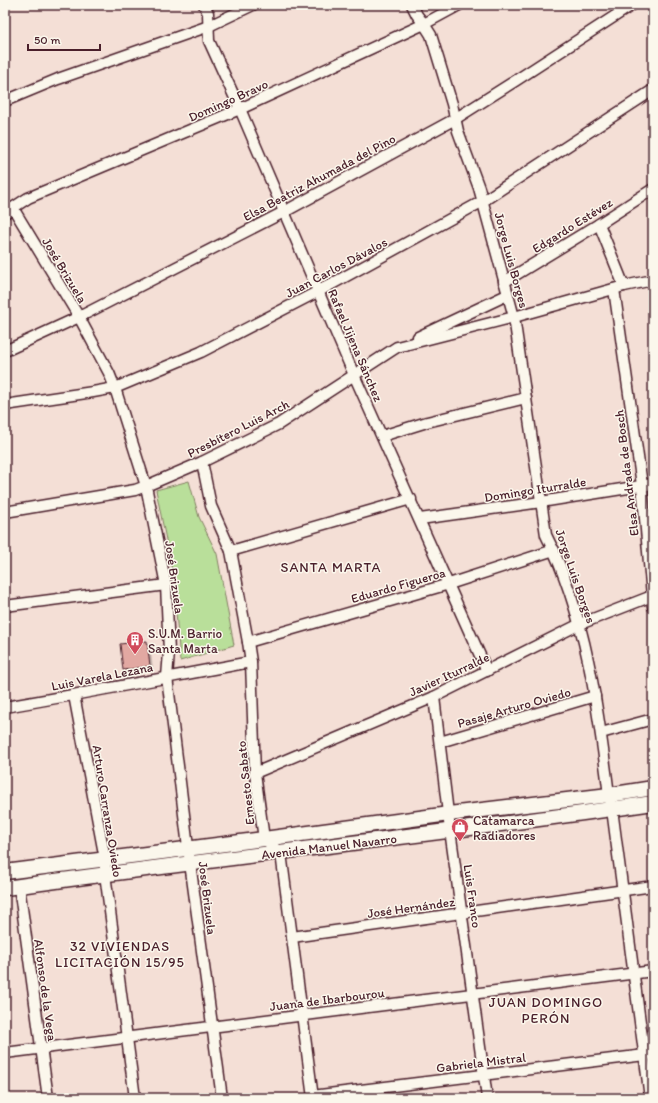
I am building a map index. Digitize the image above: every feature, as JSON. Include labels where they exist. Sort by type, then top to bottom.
[{"type":"main road","name":"Avenida Manuel Navarro","points":[[5,872],[448,814],[609,795],[653,788]]},
{"type":"main road","name":"Avenida Manuel Navarro","points":[[12,887],[653,804]]},
{"type":"street","name":"Rafael Jijena Sánchez","points":[[204,5],[208,13],[209,41],[240,109],[354,375],[487,671]]},
{"type":"street","points":[[5,101],[58,79],[209,26],[253,5]]},
{"type":"street","name":"Jorge Luis Borges","points":[[412,5],[431,35],[452,104],[458,131],[480,188],[514,317],[546,535],[561,568],[580,624],[595,696],[634,973],[649,1054],[650,1098]]},
{"type":"street","name":"Domingo Bravo","points":[[9,211],[28,198],[240,109],[424,24],[459,5]]},
{"type":"street","name":"Elsa Beatriz Ahumada del Pino","points":[[5,351],[79,317],[284,212],[455,118],[632,5]]},
{"type":"street","name":"Juan Carlos Dávalos","points":[[5,405],[115,388],[201,352],[319,291],[483,201],[653,90]]},
{"type":"street","name":"Edgardo Estévez","points":[[504,282],[653,189]]},
{"type":"street","name":"José Brizuela","points":[[9,211],[79,317],[109,373],[146,486],[166,585],[170,652],[167,677],[190,863],[222,1098]]},
{"type":"street","name":"Elsa Andrada de Bosch","points":[[599,224],[619,287],[642,485],[653,607]]},
{"type":"street","name":"Presbítero Luis Arch","points":[[5,512],[135,490],[146,486],[202,462],[279,424],[397,347],[514,317],[619,287],[653,280]]},
{"type":"street","points":[[397,347],[507,295]]},
{"type":"street","points":[[382,436],[427,422],[526,398]]},
{"type":"street","name":"Ernesto Sabato","points":[[202,462],[211,506],[231,551],[248,642],[251,662],[255,773],[264,839],[281,852]]},
{"type":"street","name":"Domingo Iturralde","points":[[420,519],[653,484]]},
{"type":"street","points":[[231,551],[411,499]]},
{"type":"street","name":"Eduardo Figueroa","points":[[248,642],[449,584],[554,550]]},
{"type":"street","points":[[5,606],[166,585]]},
{"type":"street","name":"Javier Iturralde","points":[[255,773],[434,697],[580,624],[652,596]]},
{"type":"street","name":"Luis Varela Lezana","points":[[5,707],[251,662]]},
{"type":"street","name":"Arturo Carranza Oviedo","points":[[74,695],[105,859],[105,874],[135,1098]]},
{"type":"street","name":"Pasaje Arturo Oviedo","points":[[440,742],[595,696]]},
{"type":"street","name":"Luis Franco","points":[[434,697],[450,830],[487,1098]]},
{"type":"street","points":[[601,733],[653,719]]},
{"type":"street","points":[[281,852],[312,1097]]},
{"type":"street","name":"José Hernández","points":[[292,936],[653,886]]},
{"type":"street","name":"Alfonso de la Vega","points":[[12,887],[41,1048],[48,1098]]},
{"type":"street","name":"Juana de Ibarbourou","points":[[5,1053],[653,971]]},
{"type":"street","name":"Gabriela Mistral","points":[[312,1097],[649,1054]]},
{"type":"green space","points":[[189,481],[199,517],[217,554],[234,645],[180,661],[173,575],[156,490]]},
{"type":"building","name":"S.U.M. Barrio Santa Marta","points":[[147,641],[150,666],[123,670],[120,644]]},
{"type":"place","name":"S.U.M. Barrio Santa Marta","points":[[135,655]]},
{"type":"place","name":"Catamarca Radiadores","points":[[460,842]]},
{"type":"district","name":"SANTA MARTA","points":[[331,567]]},
{"type":"district","name":"32 VIVIENDAS LICITACIÓN 15/95","points":[[120,954]]},
{"type":"district","name":"JUAN DOMINGO PERÓN","points":[[546,1010]]}]
